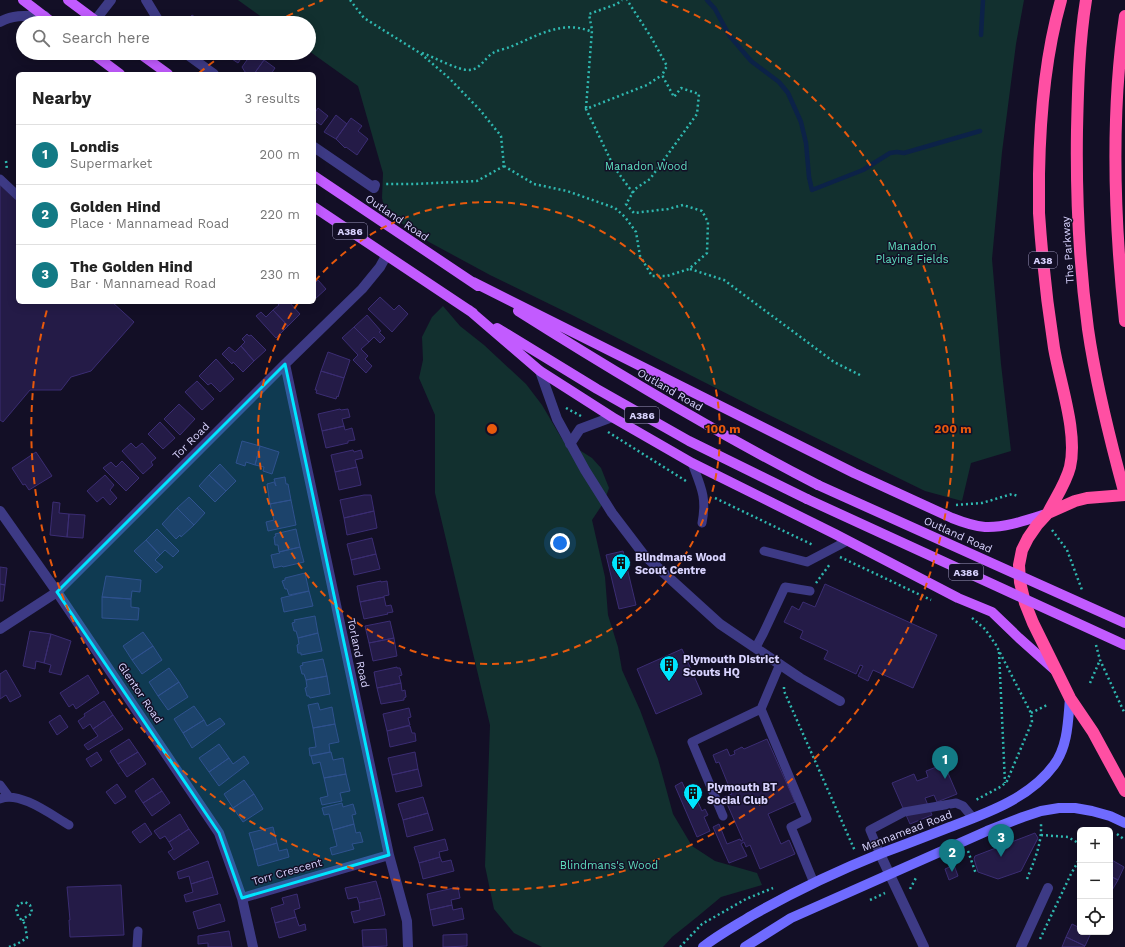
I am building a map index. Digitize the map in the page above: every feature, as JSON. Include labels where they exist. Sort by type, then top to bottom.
[{"type":"highway","name":"A38","points":[[1047,514],[1070,468],[1072,457],[1071,432],[1054,348],[1045,282],[1039,211],[1042,105],[1049,53],[1061,0]]},
{"type":"highway","name":"The Parkway","points":[[1086,0],[1078,94],[1076,173],[1080,254],[1088,330],[1106,424],[1125,495]]},
{"type":"highway","points":[[1125,16],[1116,106],[1116,202],[1118,261],[1125,321]]},
{"type":"highway","points":[[1125,495],[1087,498],[1075,501],[1047,514],[1028,538],[1022,550],[1019,564],[1025,603],[1033,623],[1070,698],[1093,732],[1125,791]]},
{"type":"main road","points":[[23,0],[44,16]]},
{"type":"main road","points":[[68,0],[88,16]]},
{"type":"main road","points":[[101,60],[117,72]]},
{"type":"main road","points":[[149,60],[165,72]]},
{"type":"main road","name":"Outland Road","points":[[316,177],[473,282],[609,368],[754,452],[818,485],[1125,623]]},
{"type":"main road","name":"A386","points":[[316,208],[469,310],[597,389],[688,441],[807,499],[1125,645]]},
{"type":"main road","points":[[473,282],[854,474],[952,518],[968,524],[991,527],[1015,523],[1047,514]]},
{"type":"main road","points":[[469,310],[540,371],[612,417],[692,463],[958,598],[992,612],[1058,673]]},
{"type":"main road","name":"Mannamead Road","points":[[703,947],[739,923],[778,900],[880,854],[973,818],[1007,803],[1027,791],[1048,773],[1056,764],[1062,752],[1065,741],[1070,698]]},
{"type":"main road","points":[[745,947],[791,918],[987,831],[1041,811],[1059,808],[1075,808],[1110,816],[1125,823]]},
{"type":"street","points":[[100,16],[111,0]]},
{"type":"street","points":[[146,0],[156,16]]},
{"type":"street","points":[[0,22],[16,16],[31,16]]},
{"type":"street","points":[[195,60],[211,72]]},
{"type":"street","name":"Outland Road","points":[[316,148],[374,188],[375,185]]},
{"type":"street","name":"Tor Road","points":[[0,629],[57,592],[362,289],[380,267],[386,256]]},
{"type":"street","name":"Torland Road","points":[[285,364],[389,855],[407,921],[408,947]]},
{"type":"street","points":[[540,371],[557,419],[570,444],[612,513],[644,555],[720,624],[840,701]]},
{"type":"street","points":[[570,444],[580,429],[612,417]]},
{"type":"street","name":"Glentor Road","points":[[0,511],[57,592],[219,834],[242,898]]},
{"type":"street","points":[[880,854],[891,874],[924,947]]},
{"type":"street","name":"Torr Crescent","points":[[253,947],[242,898],[389,855]]},
{"type":"street","points":[[1021,947],[1048,888]]},
{"type":"lane","points":[[0,179],[16,194]]},
{"type":"lane","points":[[692,463],[705,505],[702,523]]},
{"type":"lane","points":[[764,551],[807,562],[847,541]]},
{"type":"lane","points":[[756,648],[785,587],[810,591]]},
{"type":"lane","points":[[723,816],[692,742],[761,709],[784,666]]},
{"type":"lane","points":[[761,709],[807,819],[791,827],[814,883]]},
{"type":"lane","points":[[0,785],[4,798],[17,798],[34,804],[69,826]]},
{"type":"lane","points":[[880,854],[870,830],[904,812],[956,803],[963,806],[973,818]]},
{"type":"lane","points":[[137,947],[138,931]]},
{"type":"path","points":[[350,0],[364,18],[420,53],[449,78],[480,110],[501,136],[504,166]]},
{"type":"path","points":[[622,0],[617,4],[589,14],[592,32],[586,109],[614,167],[633,193]]},
{"type":"path","points":[[586,109],[647,85],[662,75],[667,66],[651,36],[627,0]]},
{"type":"path","points":[[420,53],[468,70],[480,66],[492,53],[532,37],[565,27],[584,29],[592,32]]},
{"type":"path","points":[[504,166],[534,184],[567,191],[615,208],[625,217],[636,232],[640,256],[652,276],[667,276],[689,269],[707,253],[708,222],[702,211],[683,205],[668,209],[634,213],[626,204],[635,189],[650,179],[696,114],[699,94],[681,88],[674,97],[662,75]]},
{"type":"path","points":[[375,185],[477,181],[504,166]]},
{"type":"path","points":[[689,269],[724,280],[834,362],[860,375]]},
{"type":"path","points":[[954,505],[982,503],[1012,494],[1018,496]]},
{"type":"path","points":[[1052,530],[1067,550],[1083,593]]},
{"type":"path","points":[[810,591],[832,562]]},
{"type":"path","points":[[971,618],[985,629],[999,650],[1031,713],[1032,722],[1014,766],[1005,783],[985,796]]},
{"type":"path","points":[[999,650],[1005,783]]},
{"type":"path","points":[[1090,684],[1100,660],[1125,714]]},
{"type":"path","points":[[784,666],[784,691],[856,853]]},
{"type":"path","points":[[1031,713],[1047,705]]},
{"type":"path","points":[[1036,824],[1048,822]]},
{"type":"path","points":[[1027,879],[1035,860],[1041,835],[1041,823]]},
{"type":"path","points":[[1116,834],[1125,840]]},
{"type":"path","points":[[1041,835],[1068,837],[1077,842]]},
{"type":"path","points":[[968,851],[976,874]]},
{"type":"path","points":[[1040,940],[1077,863]]},
{"type":"path","points":[[680,947],[702,924],[746,899],[778,886]]},
{"type":"path","points":[[8,947],[27,938],[25,924],[18,916],[16,909],[19,904],[25,902],[30,905],[32,912],[29,916],[23,918],[23,921]]},
{"type":"highlighted area","points":[[285,364],[389,855],[242,898],[219,833],[57,592]]},
{"type":"green space","name":"Manadon Wood","points":[[238,0],[1024,0],[1016,44],[1002,152],[992,259],[1001,364],[1011,451],[971,463],[962,501],[925,491],[759,410],[490,275],[429,242],[385,212],[382,198],[383,173],[358,86],[316,56],[316,16],[260,16]]},
{"type":"green space","name":"Blindmans's Wood","points":[[443,306],[460,326],[484,345],[526,384],[542,405],[562,439],[592,458],[601,468],[609,488],[604,502],[592,520],[605,577],[608,615],[618,647],[622,670],[640,710],[658,759],[673,814],[692,846],[715,861],[757,873],[762,885],[721,897],[672,937],[663,947],[542,947],[514,933],[494,909],[485,866],[490,725],[435,493],[435,415],[419,378],[423,360],[422,337],[432,317]]},
{"type":"building","points":[[247,60],[264,60],[255,72],[245,72],[242,67]]},
{"type":"building","points":[[264,60],[275,68],[272,72],[255,72]]},
{"type":"building","points":[[318,108],[328,116],[321,125],[316,121],[316,111]]},
{"type":"building","points":[[336,115],[347,124],[336,139],[324,132]]},
{"type":"building","points":[[351,118],[362,126],[358,131],[368,139],[357,155],[346,147],[345,148],[336,139]]},
{"type":"building","points":[[0,184],[16,198],[16,304],[114,304],[134,322],[91,371],[71,377],[61,390],[30,390],[3,422],[0,420]]},
{"type":"building","points":[[318,280],[326,289],[316,298],[316,282]]},
{"type":"building","points":[[380,297],[394,310],[399,305],[408,314],[392,332],[368,309]]},
{"type":"building","points":[[278,304],[291,304],[300,314],[288,326],[273,310],[279,305]]},
{"type":"building","points":[[273,310],[288,326],[276,338],[256,316],[261,312],[266,317]]},
{"type":"building","points":[[367,315],[385,338],[380,343],[374,337],[369,342],[354,327]]},
{"type":"building","points":[[354,327],[369,342],[361,349],[368,356],[365,359],[372,366],[366,373],[353,360],[358,355],[342,338]]},
{"type":"building","points":[[247,334],[249,336],[251,335],[266,350],[254,361],[241,346],[245,342],[242,339]]},
{"type":"building","points":[[241,346],[254,361],[243,372],[222,354],[229,347],[235,352]]},
{"type":"building","points":[[328,352],[350,360],[344,378],[321,371]]},
{"type":"building","points":[[216,359],[234,379],[220,392],[211,383],[208,385],[199,376]]},
{"type":"building","points":[[321,371],[344,378],[336,399],[316,393],[317,390],[315,390]]},
{"type":"building","points":[[197,381],[214,399],[202,410],[185,392]]},
{"type":"building","points":[[179,404],[195,419],[180,435],[164,419]]},
{"type":"building","points":[[340,409],[348,409],[350,417],[342,419],[344,426],[322,431],[318,414]]},
{"type":"building","points":[[160,422],[175,438],[163,449],[148,434]]},
{"type":"building","points":[[344,426],[345,430],[352,428],[355,440],[326,448],[322,431]]},
{"type":"building","points":[[242,441],[260,446],[255,465],[246,462],[245,466],[236,463]]},
{"type":"building","points":[[131,443],[136,448],[142,443],[156,458],[151,462],[153,465],[143,474],[122,451]]},
{"type":"building","points":[[260,446],[279,452],[272,474],[263,471],[264,467],[255,465]]},
{"type":"building","points":[[353,450],[354,452],[361,450],[363,458],[355,460],[357,467],[335,472],[331,455]]},
{"type":"building","points":[[36,452],[52,476],[29,490],[25,484],[23,485],[12,468]]},
{"type":"building","points":[[122,461],[139,478],[126,491],[103,468],[111,462],[116,467]]},
{"type":"building","points":[[220,464],[236,481],[226,491],[209,475]]},
{"type":"building","points":[[357,467],[361,485],[339,490],[335,472]]},
{"type":"building","points":[[105,475],[114,485],[110,490],[117,498],[110,505],[103,497],[97,502],[87,491]]},
{"type":"building","points":[[209,475],[226,491],[215,502],[199,486]]},
{"type":"building","points":[[285,477],[291,500],[270,504],[267,484],[274,482],[276,486],[274,479]]},
{"type":"building","points":[[371,495],[374,511],[344,518],[340,500]]},
{"type":"building","points":[[189,497],[205,513],[194,525],[177,508]]},
{"type":"building","points":[[291,500],[296,525],[268,531],[266,522],[274,520],[270,504]]},
{"type":"building","points":[[53,502],[60,503],[59,513],[69,514],[67,537],[50,535]]},
{"type":"building","points":[[177,508],[194,525],[181,537],[180,535],[176,539],[162,524]]},
{"type":"building","points":[[374,511],[377,528],[347,535],[344,518]]},
{"type":"building","points":[[69,514],[85,515],[83,538],[67,537]]},
{"type":"building","points":[[157,529],[179,551],[173,557],[165,550],[160,555],[146,540]]},
{"type":"building","points":[[296,529],[300,547],[279,552],[278,545],[275,545],[275,534]]},
{"type":"building","points":[[372,538],[376,554],[351,560],[347,544]]},
{"type":"building","points":[[146,540],[160,555],[155,560],[163,567],[156,573],[134,551]]},
{"type":"building","points":[[300,547],[304,562],[274,568],[271,555]]},
{"type":"building","name":"Blindmans Wood Scout Centre","points":[[623,551],[636,605],[619,609],[606,555]]},
{"type":"building","points":[[376,554],[380,569],[354,575],[351,560]]},
{"type":"building","points":[[0,567],[7,568],[5,585],[0,584]]},
{"type":"building","points":[[305,573],[309,591],[289,595],[282,581],[285,580],[285,578]]},
{"type":"building","points":[[106,576],[141,580],[140,592],[132,591],[131,599],[102,597]]},
{"type":"building","points":[[387,581],[389,595],[360,602],[357,586]]},
{"type":"building","points":[[0,584],[5,585],[3,601],[0,601]]},
{"type":"building","points":[[825,584],[937,635],[913,688],[873,670],[868,681],[858,676],[863,666],[860,665],[856,674],[824,659],[828,651],[800,638],[803,631],[784,622],[792,606],[799,610],[803,602],[815,607]]},
{"type":"building","points":[[309,591],[313,606],[284,612],[281,598]]},
{"type":"building","points":[[102,597],[131,599],[131,607],[139,608],[138,620],[102,618]]},
{"type":"building","points":[[384,597],[386,606],[391,605],[393,612],[364,619],[360,602]]},
{"type":"building","points":[[315,616],[318,633],[298,638],[292,623],[295,622],[294,620]]},
{"type":"building","points":[[390,621],[394,638],[369,643],[365,626]]},
{"type":"building","points":[[30,631],[51,634],[44,663],[36,661],[35,669],[23,666]]},
{"type":"building","points":[[143,632],[153,646],[132,660],[123,646]]},
{"type":"building","points":[[318,633],[322,651],[301,655],[301,653],[298,653],[298,638]]},
{"type":"building","points":[[51,634],[71,641],[61,675],[49,672],[51,665],[44,663]]},
{"type":"building","points":[[394,638],[397,656],[373,661],[369,643]]},
{"type":"building","points":[[153,646],[162,660],[142,674],[132,660]]},
{"type":"building","name":"Plymouth District Scouts HQ","points":[[682,649],[702,694],[656,714],[637,669]]},
{"type":"building","points":[[323,659],[327,676],[306,680],[304,674],[302,674],[300,666],[303,665],[302,663]]},
{"type":"building","points":[[397,667],[400,668],[402,675],[399,676],[401,683],[377,688],[374,672]]},
{"type":"building","points":[[169,668],[179,682],[158,696],[149,682]]},
{"type":"building","points":[[6,670],[21,696],[10,702],[6,695],[0,699],[0,674]]},
{"type":"building","points":[[88,675],[99,693],[76,709],[73,704],[69,707],[60,693]]},
{"type":"building","points":[[327,676],[330,694],[310,698],[307,696],[305,688],[307,687],[306,680]]},
{"type":"building","points":[[179,682],[188,697],[168,710],[158,696]]},
{"type":"building","points":[[401,683],[402,691],[405,690],[406,697],[404,700],[381,704],[377,688]]},
{"type":"building","points":[[104,701],[113,715],[93,729],[90,724],[83,729],[78,721],[85,716],[84,714]]},
{"type":"building","points":[[318,703],[320,710],[332,707],[335,724],[313,728],[308,705]]},
{"type":"building","points":[[194,706],[204,720],[183,733],[174,719]]},
{"type":"building","points":[[409,708],[411,717],[408,718],[410,725],[387,731],[383,714]]},
{"type":"building","points":[[60,715],[68,727],[57,735],[49,722]]},
{"type":"building","points":[[113,715],[123,729],[88,750],[84,745],[98,736],[93,729]]},
{"type":"building","points":[[220,718],[225,724],[192,748],[183,733],[204,720],[207,726]]},
{"type":"building","points":[[335,724],[339,742],[329,744],[330,752],[310,756],[309,748],[316,747],[313,728]]},
{"type":"building","points":[[410,726],[412,733],[415,733],[416,741],[390,747],[387,731]]},
{"type":"building","points":[[129,739],[138,752],[118,764],[110,751]]},
{"type":"building","points":[[767,739],[795,802],[768,814],[781,844],[789,840],[795,854],[760,869],[750,845],[746,847],[744,842],[741,844],[747,856],[729,863],[713,827],[719,824],[727,844],[740,839],[741,841],[743,840],[724,797],[732,794],[719,762],[716,763],[713,755],[727,749],[730,756],[735,754],[734,751],[742,747],[744,749]]},
{"type":"building","points":[[219,744],[229,758],[209,772],[199,758]]},
{"type":"building","points":[[97,752],[102,760],[91,767],[86,759]]},
{"type":"building","points":[[138,752],[146,764],[127,777],[118,764]]},
{"type":"building","points":[[331,752],[333,760],[343,758],[346,774],[324,778],[320,762],[313,764],[311,756]]},
{"type":"building","points":[[415,752],[418,769],[392,775],[388,758]]},
{"type":"building","points":[[244,756],[249,763],[219,786],[209,772],[229,758],[233,764]]},
{"type":"building","points":[[944,764],[957,794],[937,802],[934,795],[925,798],[932,815],[910,824],[892,783],[914,774],[917,781],[928,777],[926,771]]},
{"type":"building","points":[[418,769],[422,786],[396,792],[392,775]]},
{"type":"building","points":[[346,774],[350,791],[340,793],[342,801],[322,805],[320,798],[328,796],[324,778]]},
{"type":"building","points":[[153,778],[162,791],[143,803],[135,791]]},
{"type":"building","points":[[244,780],[254,794],[233,808],[224,794]]},
{"type":"building","name":"Plymouth BT Social Club","points":[[682,782],[686,791],[692,789],[702,811],[705,809],[708,815],[704,817],[710,831],[697,837],[675,786]]},
{"type":"building","points":[[117,784],[126,797],[115,804],[106,792]]},
{"type":"building","points":[[162,791],[170,803],[152,816],[143,803]]},
{"type":"building","points":[[254,794],[263,809],[243,822],[233,808]]},
{"type":"building","points":[[423,797],[428,813],[403,820],[398,804]]},
{"type":"building","points":[[342,803],[343,807],[353,804],[356,814],[352,815],[354,824],[333,830],[329,814],[324,815],[322,808]]},
{"type":"building","points":[[428,813],[433,830],[407,837],[403,820]]},
{"type":"building","points":[[180,814],[189,829],[169,842],[165,836],[160,839],[154,831]]},
{"type":"building","points":[[145,823],[152,834],[140,843],[132,832]]},
{"type":"building","points":[[354,824],[356,833],[360,832],[363,842],[352,844],[354,849],[332,855],[330,848],[337,846],[333,830]]},
{"type":"building","points":[[273,827],[277,843],[254,850],[249,833]]},
{"type":"building","points":[[189,829],[199,843],[174,860],[168,852],[173,849],[169,842]]},
{"type":"building","points":[[1035,833],[1038,838],[1021,871],[998,879],[978,872],[974,859],[975,856]]},
{"type":"building","points":[[445,839],[448,850],[439,852],[440,857],[419,863],[414,847]]},
{"type":"building","points":[[277,843],[279,851],[287,849],[289,857],[258,866],[254,850]]},
{"type":"building","points":[[440,857],[442,862],[451,860],[454,871],[423,879],[419,863]]},
{"type":"building","points":[[208,861],[213,877],[191,884],[189,876],[179,879],[177,872]]},
{"type":"building","points":[[1113,861],[1124,867],[1118,880],[1113,878]]},
{"type":"building","points":[[954,865],[958,876],[949,880],[945,869]]},
{"type":"building","points":[[213,877],[218,894],[186,902],[184,895],[193,892],[191,884]]},
{"type":"building","points":[[1113,878],[1118,880],[1113,889]]},
{"type":"building","points":[[376,881],[381,898],[359,903],[357,897],[348,899],[345,888]]},
{"type":"building","points":[[121,885],[124,935],[70,937],[67,887]]},
{"type":"building","points":[[458,887],[460,898],[451,900],[452,905],[430,910],[427,894]]},
{"type":"building","points":[[297,894],[300,908],[294,910],[296,917],[275,923],[271,908],[284,904],[282,898]]},
{"type":"building","points":[[381,898],[385,915],[354,923],[351,912],[360,910],[359,903]]},
{"type":"building","points":[[220,904],[225,921],[198,929],[193,912]]},
{"type":"building","points":[[452,905],[453,910],[462,908],[464,919],[433,926],[430,910]]},
{"type":"building","points":[[296,917],[299,926],[305,924],[306,930],[279,938],[275,923]]},
{"type":"building","points":[[1072,924],[1077,926],[1077,935],[1090,935],[1085,946],[1066,937]]},
{"type":"building","points":[[386,929],[387,946],[363,947],[362,930]]},
{"type":"building","points":[[229,931],[232,947],[208,947],[208,943],[198,944],[198,936]]},
{"type":"building","points":[[467,934],[467,946],[443,947],[443,935]]},
{"type":"building","points":[[1066,937],[1085,946],[1062,947]]},
{"type":"waterway","points":[[707,0],[715,9],[729,35],[751,61],[779,82],[788,93],[801,122],[806,143],[809,177],[812,190],[863,170],[890,153],[904,153],[980,131]]},
{"type":"waterway","points":[[981,35],[983,0]]},
{"type":"place","name":"Blindmans Wood Scout Centre","points":[[621,580]]},
{"type":"place","name":"Plymouth District Scouts HQ","points":[[669,682]]},
{"type":"place","name":"Londis","points":[[945,779]]},
{"type":"place","name":"Plymouth BT Social Club","points":[[693,810]]},
{"type":"place","name":"The Golden Hind","points":[[1001,857]]},
{"type":"place","name":"Golden Hind","points":[[952,872]]},
{"type":"park label","name":"Manadon Playing Fields","points":[[912,252]]}]
